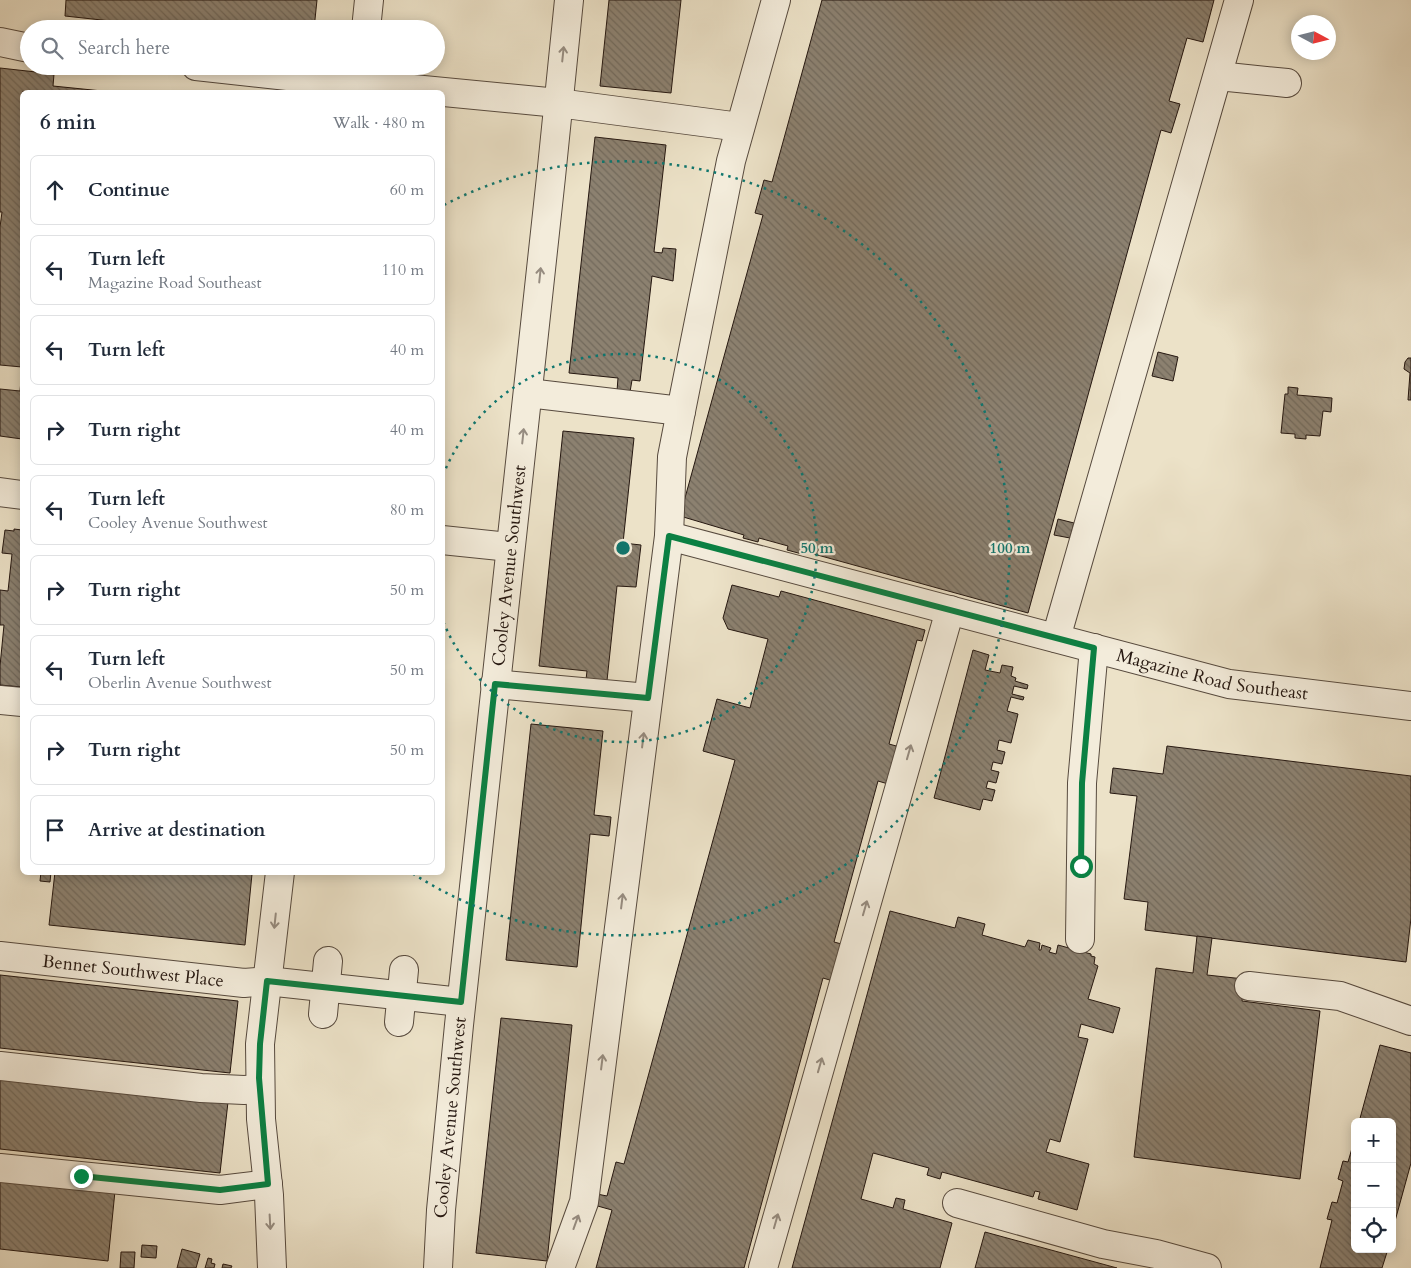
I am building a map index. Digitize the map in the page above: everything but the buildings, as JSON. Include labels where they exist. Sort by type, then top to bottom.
[{"type":"lane","points":[[367,20],[370,0]]},
{"type":"lane","name":"Cooley Avenue Southwest","points":[[438,1268],[441,1210],[461,1002],[569,0]]},
{"type":"lane","points":[[560,1268],[584,1202],[669,536],[672,457],[730,161],[776,0]]},
{"type":"lane","points":[[1056,638],[1239,0]]},
{"type":"lane","points":[[0,42],[20,46]]},
{"type":"lane","points":[[295,75],[442,90]]},
{"type":"lane","points":[[1218,76],[1287,83]]},
{"type":"lane","points":[[445,90],[741,123]]},
{"type":"lane","points":[[703,108],[741,123]]},
{"type":"lane","points":[[528,394],[681,411]]},
{"type":"lane","points":[[0,492],[20,495]]},
{"type":"lane","name":"Magazine Road Southeast","points":[[669,536],[1229,684],[1411,706]]},
{"type":"lane","points":[[445,540],[510,546]]},
{"type":"lane","points":[[763,1268],[950,610]]},
{"type":"lane","points":[[1080,939],[1082,783],[1094,648]]},
{"type":"lane","points":[[495,684],[648,698]]},
{"type":"lane","points":[[0,700],[20,702]]},
{"type":"lane","points":[[272,1268],[268,1184],[260,1089],[260,1044],[280,875]]},
{"type":"lane","name":"Bennet Southwest Place","points":[[0,956],[244,983],[267,981],[325,987],[403,983],[461,1002]]},
{"type":"lane","points":[[399,1022],[403,983]]},
{"type":"lane","points":[[1249,986],[1340,996],[1411,1021]]},
{"type":"lane","points":[[0,1066],[201,1088],[260,1089]]},
{"type":"lane","points":[[0,1168],[220,1190],[268,1184]]},
{"type":"lane","points":[[957,1203],[1103,1244],[1135,1259],[1156,1254],[1208,1268]]},
{"type":"route","points":[[81,1176],[228,1191],[268,1184],[259,1078],[260,1044],[267,981],[461,1002],[495,684],[648,698],[669,536],[1094,648],[1082,783],[1081,866]]}]
